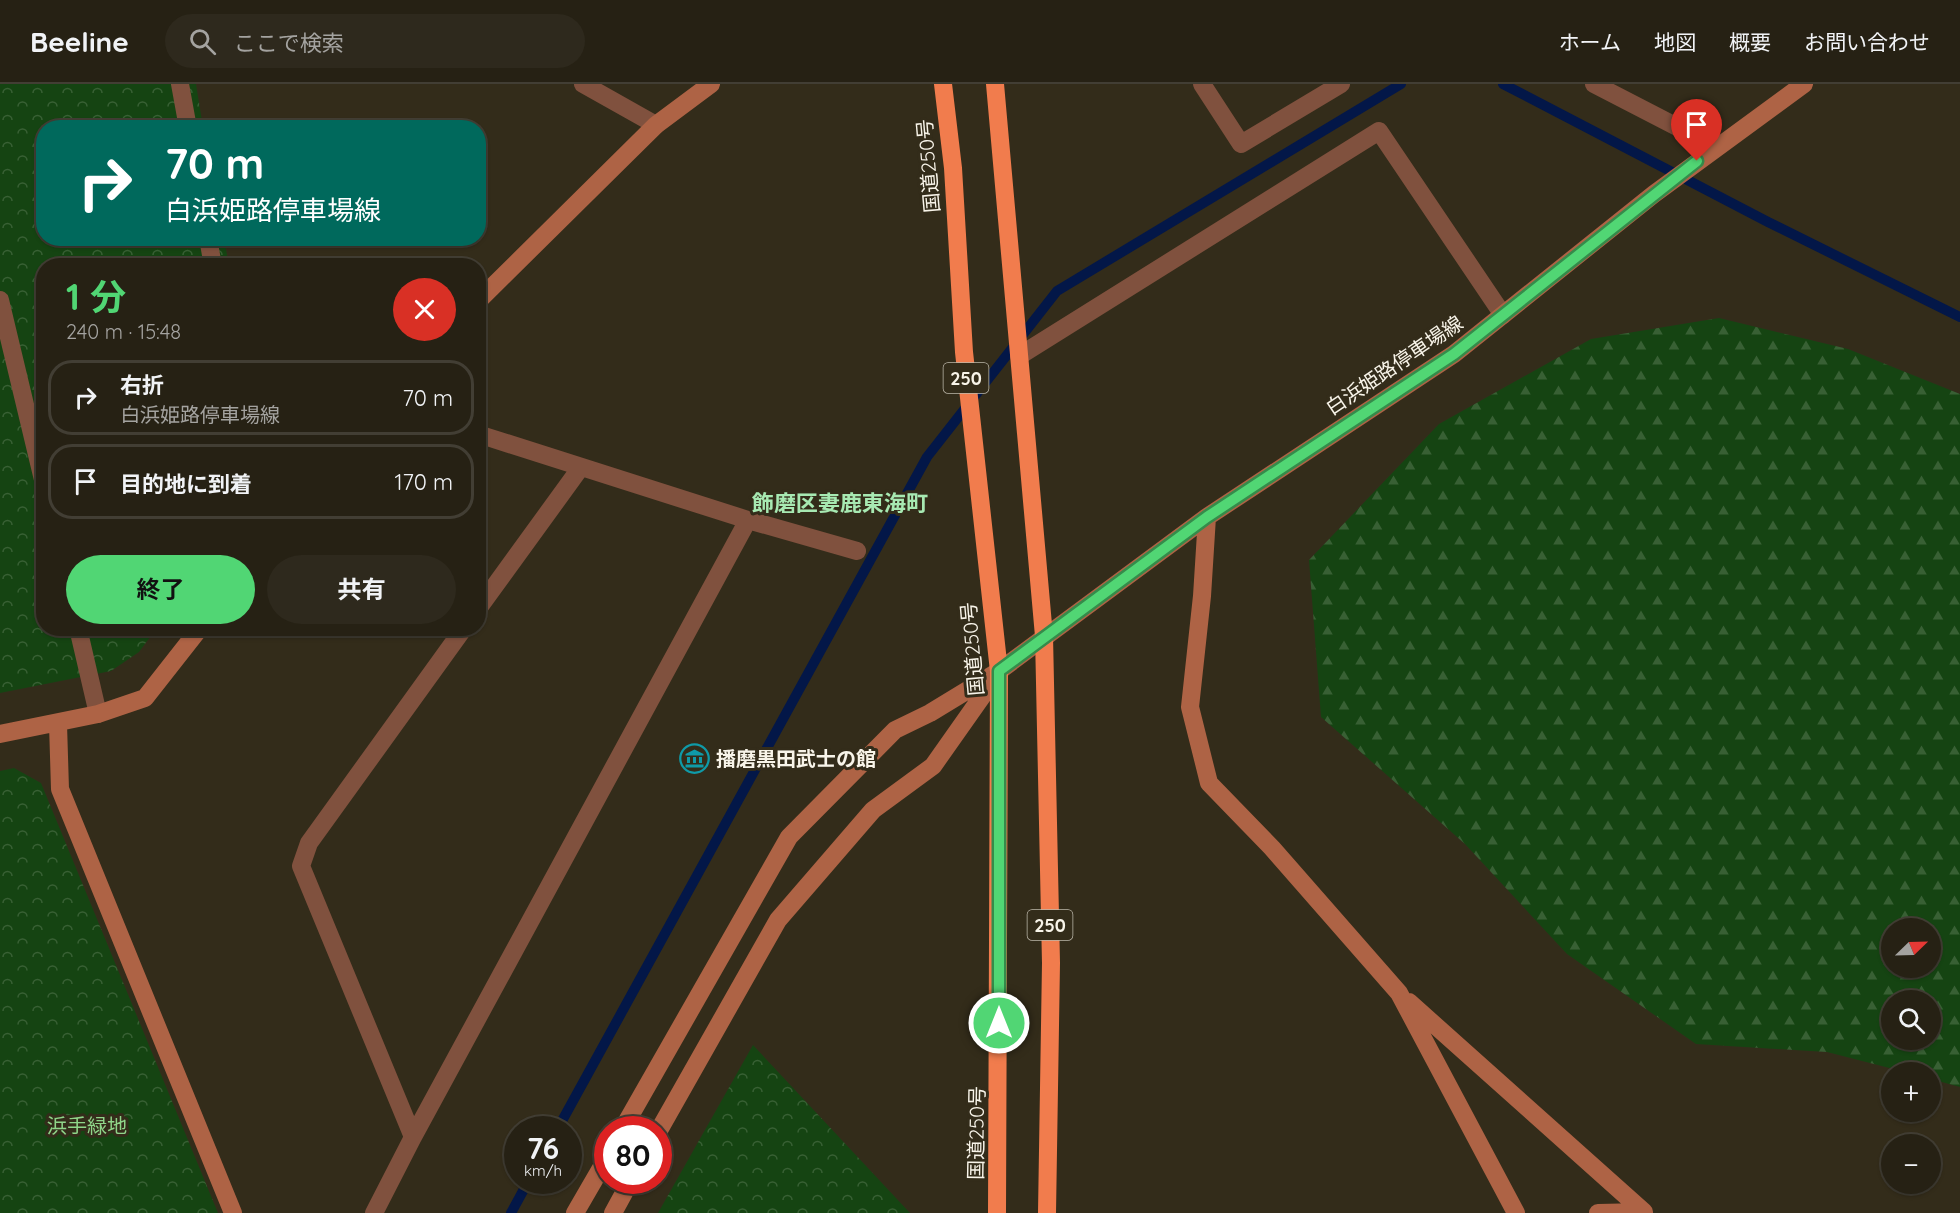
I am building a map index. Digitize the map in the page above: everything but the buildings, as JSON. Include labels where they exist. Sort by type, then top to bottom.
[{"type":"highway","name":"国道250号","points":[[943,84],[952,168],[964,352],[999,671],[997,1213]]},
{"type":"highway","name":"250","points":[[995,84],[1044,636],[1051,963],[1047,1213]]},
{"type":"street","points":[[180,84],[187,120]]},
{"type":"street","points":[[582,84],[656,125]]},
{"type":"street","points":[[486,293],[656,125],[711,84]]},
{"type":"street","points":[[1202,84],[1240,144],[1341,84]]},
{"type":"street","points":[[1594,84],[1716,147]]},
{"type":"street","name":"白浜姫路停車場線","points":[[999,671],[1207,517],[1454,354],[1654,194],[1804,84]]},
{"type":"street","points":[[1019,356],[1380,131],[1503,315]]},
{"type":"street","points":[[0,300],[36,451]]},
{"type":"street","points":[[486,437],[748,520],[857,551]]},
{"type":"street","points":[[486,598],[581,467]]},
{"type":"street","points":[[1207,517],[1190,708],[1209,783],[1272,848],[1399,993],[1645,1213]]},
{"type":"street","points":[[375,1213],[413,1137],[748,520]]},
{"type":"street","points":[[80,636],[98,714]]},
{"type":"street","points":[[0,734],[58,724],[98,714],[145,698],[194,636]]},
{"type":"street","points":[[413,1137],[301,866],[309,843],[458,636]]},
{"type":"street","points":[[630,1116],[789,837],[895,730],[930,713],[999,671]]},
{"type":"street","points":[[667,1116],[778,920],[873,810],[933,766],[999,671]]},
{"type":"street","points":[[58,724],[60,789],[233,1213]]},
{"type":"street","points":[[1399,993],[1516,1213]]},
{"type":"street","points":[[575,1213],[594,1180]]},
{"type":"street","points":[[613,1213],[623,1194]]},
{"type":"street","points":[[1598,1213],[1645,1213]]},
{"type":"green space","points":[[0,84],[196,84],[202,120],[36,120],[36,246],[225,246],[228,258],[36,258],[36,636],[151,636],[139,652],[111,671],[0,693]]},
{"type":"green space","points":[[1719,318],[1848,349],[1960,394],[1960,1087],[1941,1082],[1941,1062],[1881,1062],[1881,1066],[1827,1052],[1696,1044],[1567,954],[1465,844],[1321,717],[1309,560],[1439,424],[1591,339]]},
{"type":"green space","name":"浜手緑地","points":[[14,768],[41,783],[218,1213],[0,1213],[0,771]]},
{"type":"green space","points":[[753,1045],[910,1213],[658,1213],[669,1194],[672,1194],[672,1188]]},
{"type":"waterway","points":[[565,1116],[927,457],[1057,291],[1401,84]]},
{"type":"waterway","points":[[1503,84],[1768,222],[1960,317]]},
{"type":"waterway","points":[[511,1213],[521,1194]]},
{"type":"place","name":"播磨黒田武士の館","points":[[695,758]]},
{"type":"district","name":"飾磨区妻鹿東海町","points":[[840,503]]},
{"type":"route","points":[[999,1023],[999,671],[1207,517],[1454,354],[1697,161]]}]
